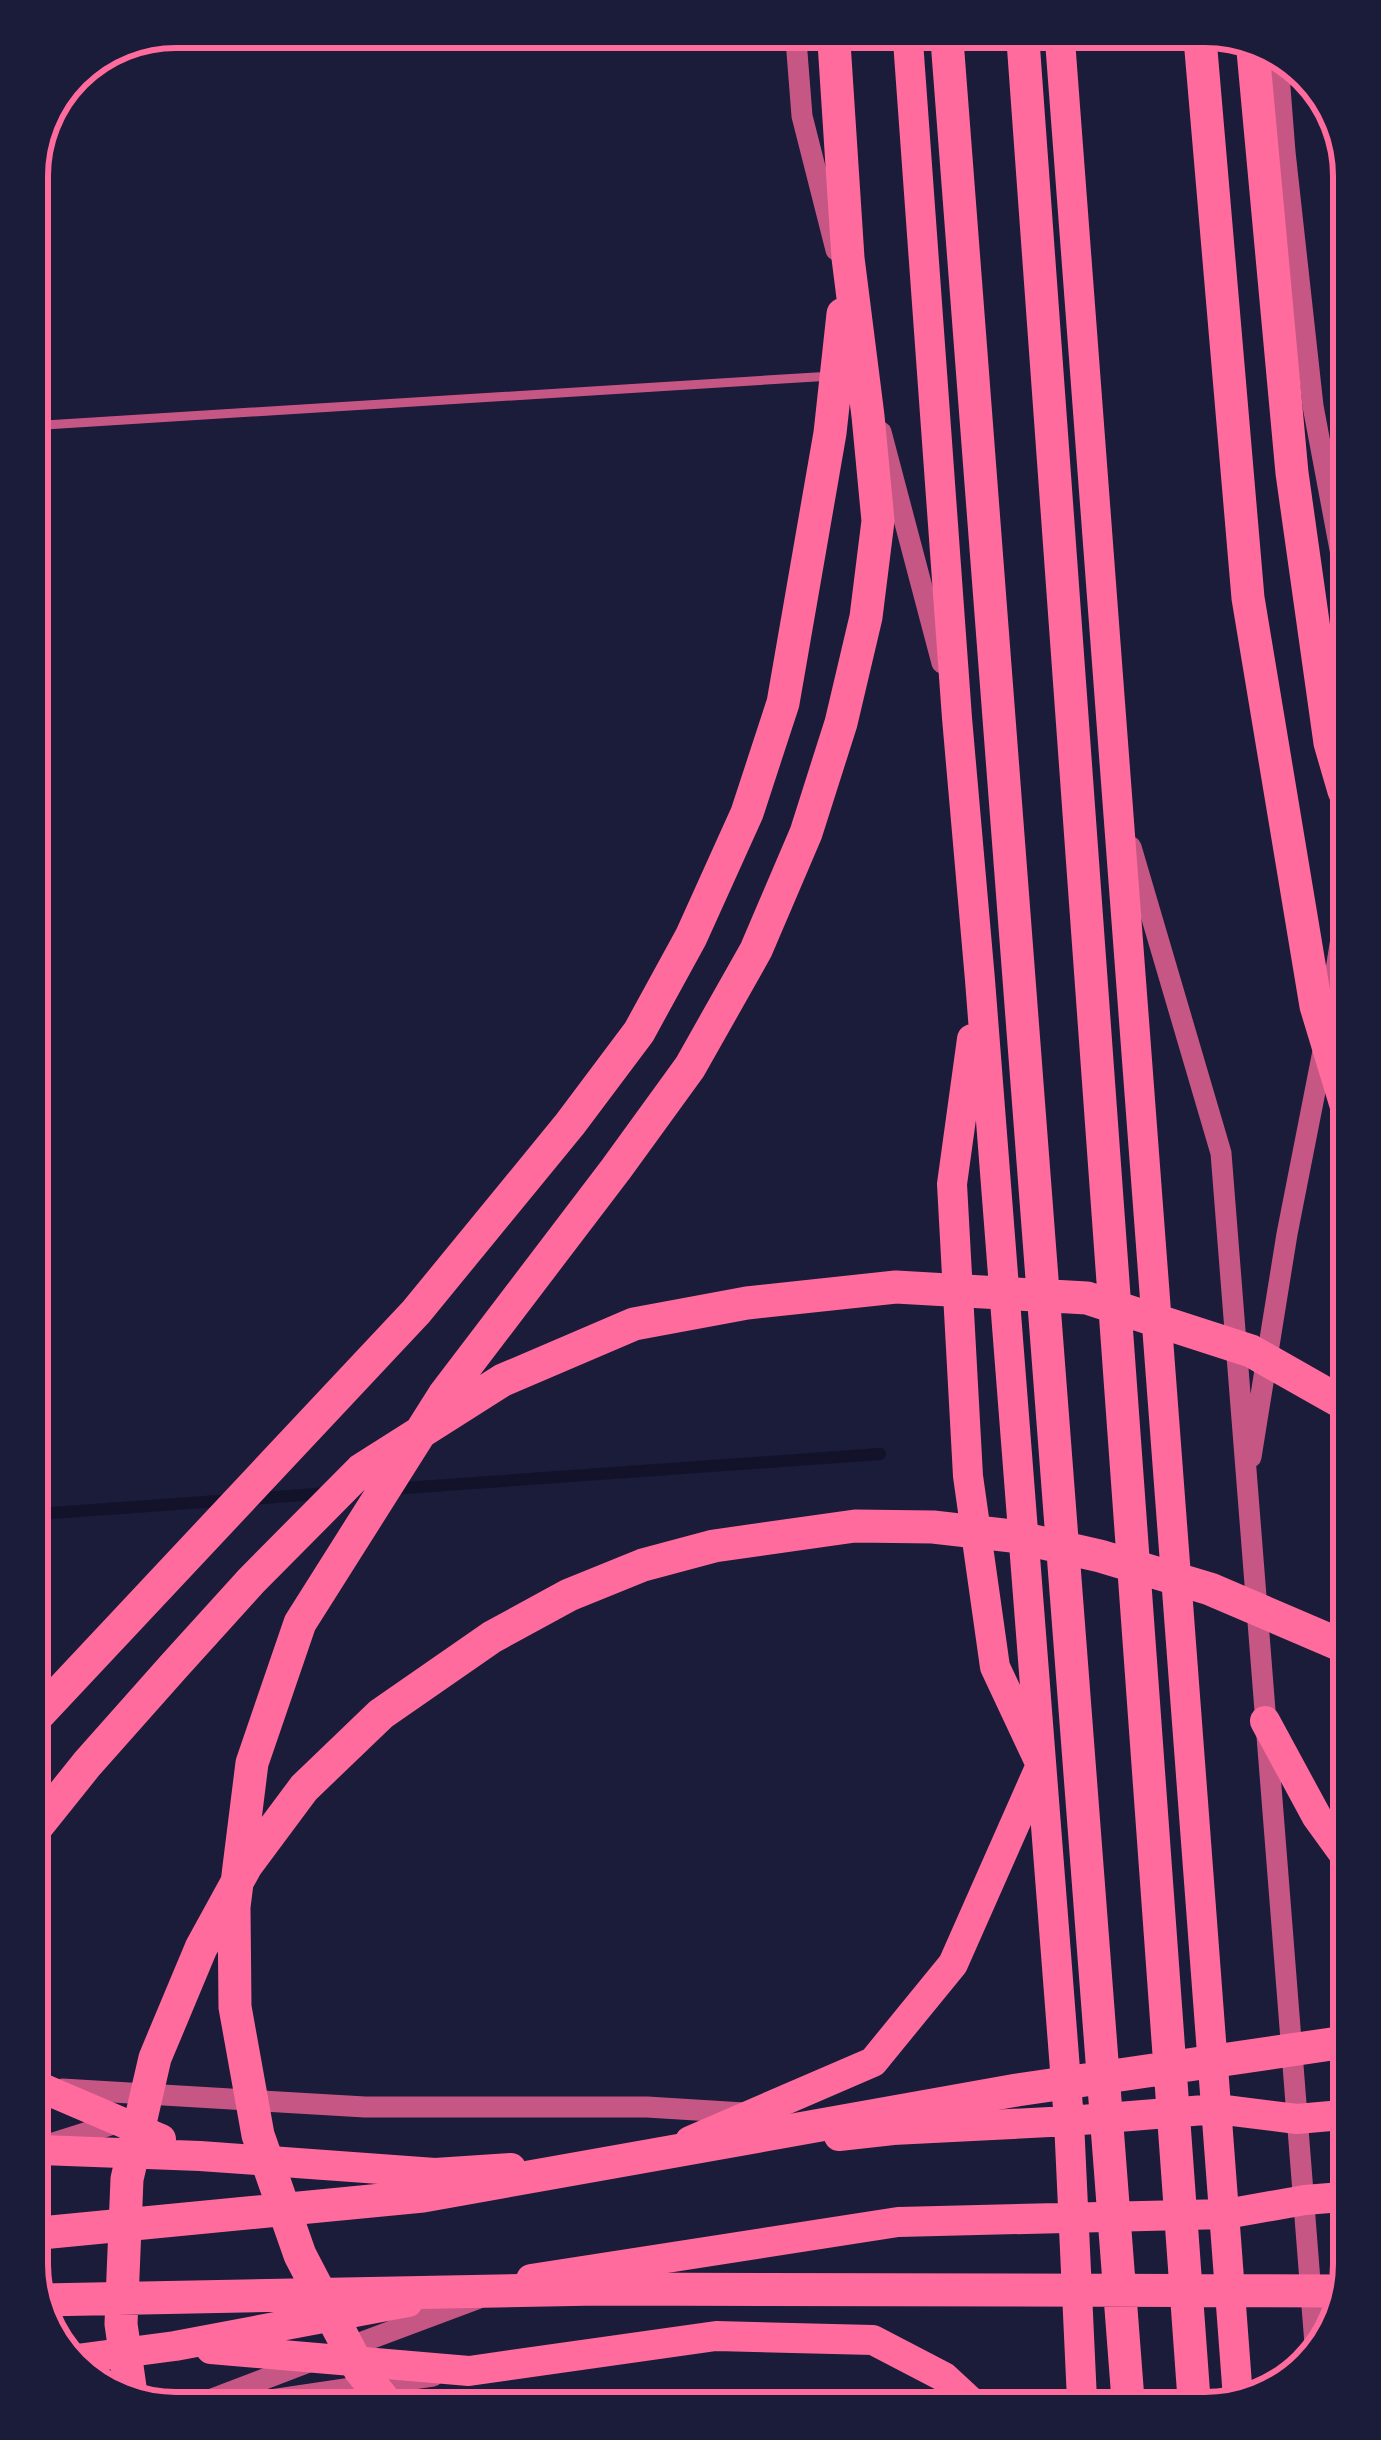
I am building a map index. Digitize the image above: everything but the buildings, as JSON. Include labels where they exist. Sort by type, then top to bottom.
[{"type":"highway","points":[[378,2392],[360,2370],[300,2255],[257,2134],[236,2008],[234,1907],[252,1763],[300,1623],[443,1395],[690,1067],[757,950],[806,832],[841,723],[861,638],[878,521],[848,258],[834,48]]},
{"type":"highway","points":[[948,48],[1127,2392]]},
{"type":"highway","points":[[1024,48],[1193,2392]]},
{"type":"highway","points":[[1200,48],[1248,598],[1316,1006],[1333,1062]]},
{"type":"highway","points":[[1254,58],[1292,473],[1333,753]]},
{"type":"highway","points":[[48,1704],[416,1312],[639,1032],[691,937],[747,813],[783,703],[830,433],[848,258]]},
{"type":"highway","points":[[48,1813],[251,1581],[361,1470],[503,1380],[634,1324],[747,1303],[896,1287],[1087,1298],[1251,1351],[1333,1397]]},
{"type":"highway","points":[[130,2383],[121,2324],[127,2179],[154,2058],[201,1948],[246,1866],[304,1788],[380,1714],[492,1637],[569,1595],[643,1565],[714,1546],[855,1526],[933,1527],[1012,1536],[1100,1556],[1210,1589],[1333,1642]]},
{"type":"highway","points":[[48,2233],[423,2196],[1017,2090],[1333,2044]]},
{"type":"highway","points":[[53,2300],[599,2289],[1330,2291]]},
{"type":"main road","points":[[909,48],[1069,2121],[1082,2392]]},
{"type":"main road","points":[[1061,48],[1237,2388]]},
{"type":"main road","points":[[641,2161],[873,2062],[952,1964],[1041,1766],[995,1666],[968,1476],[952,1184],[980,980]]},
{"type":"main road","points":[[1265,1721],[1333,1839]]},
{"type":"main road","points":[[48,2091],[200,2156]]},
{"type":"main road","points":[[48,2149],[435,2173],[641,2161],[893,2130],[1216,2109],[1297,2119],[1333,2116]]},
{"type":"main road","points":[[89,2357],[175,2346],[533,2278],[898,2222],[1226,2214],[1333,2198]]},
{"type":"main road","points":[[175,2346],[469,2371],[716,2336],[873,2340],[944,2377],[960,2392]]},
{"type":"street","points":[[797,48],[802,116],[957,718]]},
{"type":"street","points":[[1279,72],[1313,406],[1333,512]]},
{"type":"street","points":[[1117,800],[1221,1153],[1314,2329]]},
{"type":"street","points":[[1246,1493],[1287,1234],[1333,989]]},
{"type":"street","points":[[48,2088],[365,2107],[647,2107],[893,2130]]},
{"type":"street","points":[[48,2147],[198,2097]]},
{"type":"street","points":[[231,2392],[533,2278]]},
{"type":"street","points":[[326,2392],[469,2371]]},
{"type":"lane","points":[[48,425],[866,374]]},
{"type":"waterway","points":[[390,1489],[880,1454]]},
{"type":"waterway","points":[[252,1499],[328,1493]]},
{"type":"waterway","points":[[48,1513],[232,1500]]}]
